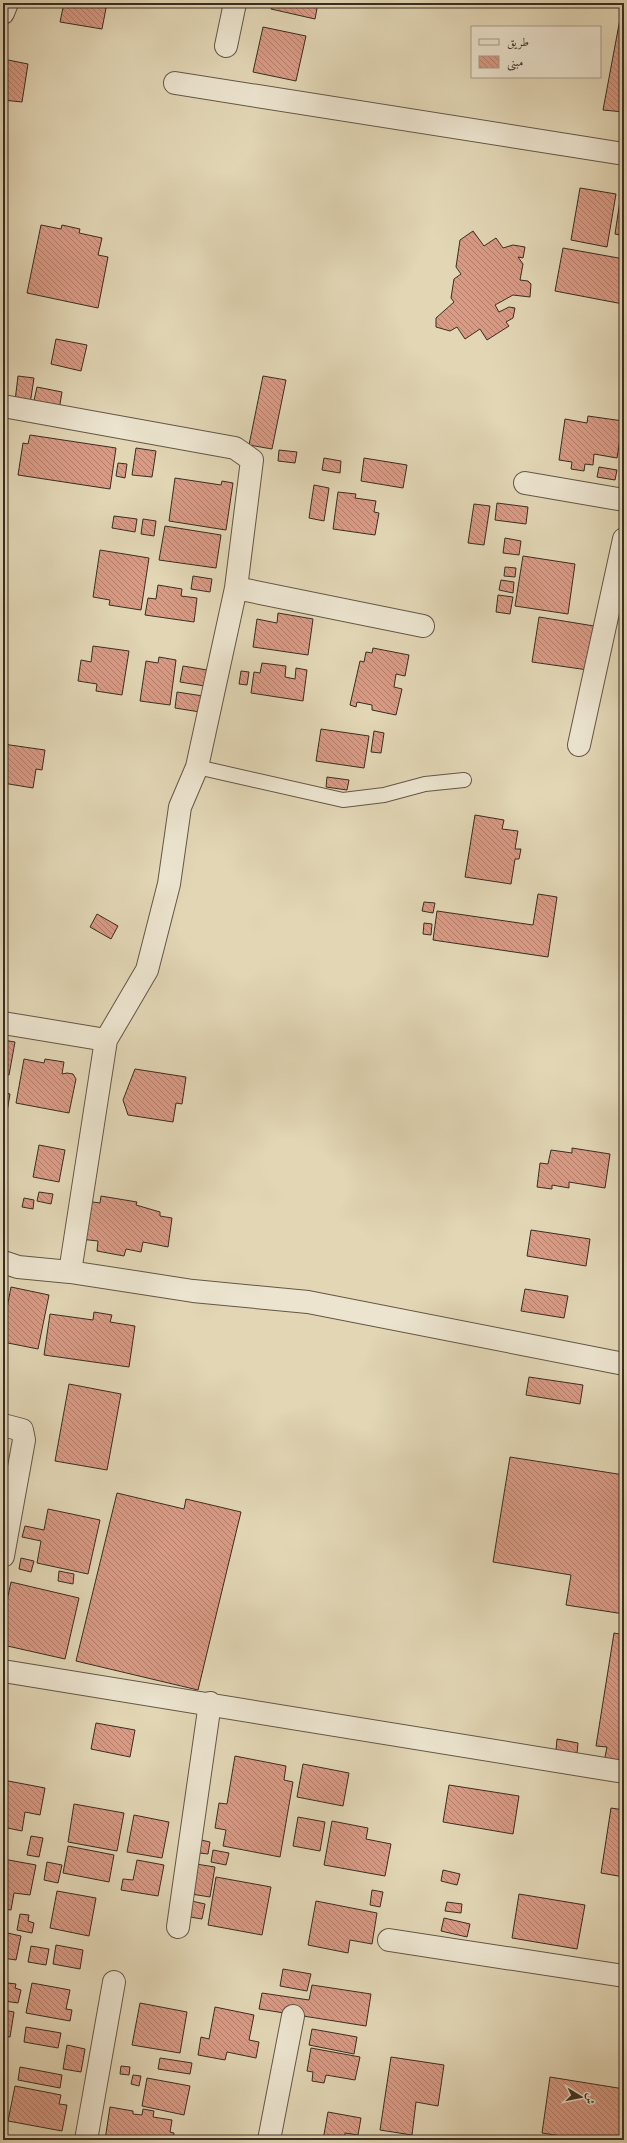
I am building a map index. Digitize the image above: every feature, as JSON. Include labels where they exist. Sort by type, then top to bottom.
[{"type":"street","points":[[3,13],[7,3]]},
{"type":"street","points":[[226,46],[235,3]]},
{"type":"street","points":[[175,83],[624,154]]},
{"type":"street","points":[[3,406],[235,448],[252,460],[236,588],[197,767],[180,807],[169,884],[146,970],[106,1040],[70,1272]]},
{"type":"street","points":[[525,483],[624,500]]},
{"type":"street","points":[[579,745],[624,539]]},
{"type":"street","points":[[236,588],[424,626]]},
{"type":"street","points":[[3,1023],[106,1040]]},
{"type":"street","points":[[3,1262],[18,1267],[70,1272],[194,1291],[308,1302],[624,1364]]},
{"type":"street","points":[[3,1426],[22,1430],[24,1440],[3,1556]]},
{"type":"street","points":[[3,1670],[624,1772]]},
{"type":"street","points":[[178,1928],[210,1703]]},
{"type":"street","points":[[389,1940],[624,1976]]},
{"type":"street","points":[[86,2140],[114,1982]]},
{"type":"street","points":[[269,2140],[293,2016]]},
{"type":"lane","points":[[197,767],[343,800],[384,795],[425,784],[464,780]]},
{"type":"building","points":[[64,3],[107,3],[102,29],[60,22]]},
{"type":"building","points":[[272,3],[318,3],[315,19],[271,9]]},
{"type":"building","points":[[624,3],[624,112],[603,110]]},
{"type":"building","points":[[263,27],[306,36],[296,81],[253,72]]},
{"type":"building","points":[[3,59],[28,64],[22,102],[3,100]]},
{"type":"building","points":[[580,188],[616,194],[607,247],[571,240]]},
{"type":"building","points":[[621,194],[624,194],[624,236],[615,234]]},
{"type":"building","points":[[41,225],[61,229],[62,225],[80,229],[79,233],[102,238],[98,255],[108,257],[98,308],[27,293]]},
{"type":"building","points":[[473,231],[484,246],[496,238],[503,248],[513,245],[525,247],[523,258],[518,257],[523,264],[520,280],[528,281],[531,284],[530,297],[513,295],[495,305],[499,312],[509,307],[515,308],[513,318],[506,322],[509,326],[487,340],[480,329],[465,339],[457,327],[450,331],[436,327],[436,318],[454,302],[451,298],[454,279],[461,274],[456,267],[460,240]]},
{"type":"building","points":[[563,248],[624,259],[623,304],[555,291]]},
{"type":"building","points":[[56,339],[87,345],[81,371],[51,364]]},
{"type":"building","points":[[18,376],[34,378],[30,404],[15,401]]},
{"type":"building","points":[[263,376],[286,380],[272,449],[249,445]]},
{"type":"building","points":[[37,387],[62,392],[59,410],[33,405]]},
{"type":"building","points":[[588,416],[623,421],[617,458],[594,454],[593,465],[585,464],[584,471],[571,469],[572,462],[559,460],[565,419],[587,423]]},
{"type":"building","points":[[30,435],[116,448],[110,489],[18,475],[23,443],[28,444]]},
{"type":"building","points":[[136,448],[156,451],[152,477],[132,475]]},
{"type":"building","points":[[279,450],[297,452],[295,463],[278,461]]},
{"type":"building","points":[[324,458],[341,461],[340,473],[322,470]]},
{"type":"building","points":[[364,458],[407,465],[403,488],[361,481]]},
{"type":"building","points":[[118,463],[127,464],[125,478],[116,476]]},
{"type":"building","points":[[599,467],[617,470],[615,480],[597,477]]},
{"type":"building","points":[[175,478],[221,485],[222,481],[233,483],[226,530],[169,521]]},
{"type":"building","points":[[314,485],[329,488],[324,521],[309,518]]},
{"type":"building","points":[[338,492],[356,494],[355,498],[376,501],[374,512],[379,513],[375,535],[333,529]]},
{"type":"building","points":[[497,503],[528,507],[526,524],[495,520]]},
{"type":"building","points":[[474,504],[490,506],[484,545],[468,543]]},
{"type":"building","points":[[114,516],[137,519],[135,532],[112,528]]},
{"type":"building","points":[[143,519],[156,521],[154,536],[141,534]]},
{"type":"building","points":[[165,526],[221,535],[216,568],[159,560]]},
{"type":"building","points":[[505,538],[521,541],[519,555],[503,553]]},
{"type":"building","points":[[100,550],[149,558],[141,610],[109,605],[110,600],[93,597]]},
{"type":"building","points":[[523,556],[575,564],[568,614],[515,606]]},
{"type":"building","points":[[505,567],[516,568],[515,577],[504,576]]},
{"type":"building","points":[[193,576],[212,579],[210,592],[191,589]]},
{"type":"building","points":[[501,580],[514,582],[513,593],[499,590]]},
{"type":"building","points":[[158,585],[182,589],[181,596],[197,598],[194,622],[145,615],[148,598],[156,599]]},
{"type":"building","points":[[498,595],[513,597],[510,614],[496,612]]},
{"type":"building","points":[[278,613],[313,619],[308,655],[253,647],[257,619],[277,623]]},
{"type":"building","points":[[539,617],[594,626],[588,670],[532,662]]},
{"type":"building","points":[[93,646],[129,651],[122,695],[96,691],[97,684],[78,681],[81,660],[91,662]]},
{"type":"building","points":[[373,648],[409,655],[405,676],[396,674],[394,687],[402,689],[396,715],[372,710],[372,705],[357,702],[356,707],[350,705],[360,661],[364,662],[366,652],[372,653]]},
{"type":"building","points":[[159,657],[176,660],[170,705],[140,701],[146,661],[158,663]]},
{"type":"building","points":[[262,663],[286,666],[285,677],[295,679],[296,668],[307,670],[303,701],[251,693],[254,672],[260,673]]},
{"type":"building","points":[[183,666],[207,670],[205,686],[180,682]]},
{"type":"building","points":[[241,671],[249,672],[247,685],[239,684]]},
{"type":"building","points":[[177,692],[203,696],[200,712],[175,708]]},
{"type":"building","points":[[321,729],[369,736],[364,768],[316,761]]},
{"type":"building","points":[[374,731],[384,733],[381,753],[371,752]]},
{"type":"building","points":[[3,744],[45,750],[42,770],[36,769],[33,788],[3,783]]},
{"type":"building","points":[[327,777],[349,780],[347,790],[326,787]]},
{"type":"building","points":[[475,815],[504,820],[502,829],[518,831],[515,849],[521,849],[519,859],[515,859],[511,884],[465,877]]},
{"type":"building","points":[[538,894],[557,897],[548,957],[433,940],[437,911],[533,925]]},
{"type":"building","points":[[424,902],[435,903],[433,913],[422,911]]},
{"type":"building","points":[[97,914],[118,926],[111,939],[90,927]]},
{"type":"building","points":[[424,923],[432,924],[431,935],[423,934]]},
{"type":"building","points":[[3,1040],[15,1042],[9,1075],[3,1074]]},
{"type":"building","points":[[24,1059],[44,1063],[45,1059],[64,1062],[62,1074],[73,1074],[76,1079],[69,1113],[16,1103]]},
{"type":"building","points":[[135,1069],[186,1077],[182,1104],[176,1103],[173,1122],[128,1115],[123,1100]]},
{"type":"building","points":[[3,1092],[10,1094],[6,1118],[3,1117]]},
{"type":"building","points":[[39,1145],[65,1150],[59,1182],[33,1177]]},
{"type":"building","points":[[572,1148],[610,1154],[605,1188],[569,1182],[569,1188],[552,1185],[552,1189],[537,1187],[540,1163],[548,1164],[551,1150],[572,1153]]},
{"type":"building","points":[[39,1192],[53,1194],[51,1204],[37,1201]]},
{"type":"building","points":[[101,1196],[137,1202],[136,1205],[160,1212],[160,1216],[172,1218],[168,1247],[143,1242],[141,1252],[126,1249],[124,1256],[97,1251],[98,1241],[80,1239],[86,1201],[100,1203]]},
{"type":"building","points":[[24,1198],[34,1200],[33,1209],[22,1207]]},
{"type":"building","points":[[531,1230],[590,1239],[586,1266],[527,1256]]},
{"type":"building","points":[[11,1287],[49,1295],[38,1349],[3,1342],[3,1329]]},
{"type":"building","points":[[525,1289],[568,1296],[564,1318],[521,1311]]},
{"type":"building","points":[[94,1312],[112,1315],[110,1322],[135,1326],[129,1367],[44,1355],[50,1314],[93,1320]]},
{"type":"building","points":[[529,1377],[583,1385],[580,1404],[526,1395]]},
{"type":"building","points":[[69,1384],[121,1394],[107,1470],[55,1461]]},
{"type":"building","points":[[510,1457],[624,1475],[624,1614],[566,1605],[571,1575],[493,1562]]},
{"type":"building","points":[[117,1493],[184,1509],[186,1499],[241,1512],[198,1690],[76,1661]]},
{"type":"building","points":[[48,1509],[100,1520],[88,1574],[37,1563],[41,1541],[22,1537],[25,1526],[44,1530]]},
{"type":"building","points":[[21,1558],[34,1561],[31,1572],[19,1569]]},
{"type":"building","points":[[59,1571],[74,1574],[73,1584],[58,1581]]},
{"type":"building","points":[[11,1582],[79,1598],[65,1659],[3,1645],[3,1619]]},
{"type":"building","points":[[614,1633],[624,1635],[624,1766],[604,1762],[607,1747],[596,1746]]},
{"type":"building","points":[[96,1723],[135,1730],[130,1757],[91,1749]]},
{"type":"building","points":[[557,1739],[578,1743],[577,1754],[556,1750]]},
{"type":"building","points":[[235,1756],[286,1766],[284,1780],[293,1782],[280,1857],[223,1846],[226,1830],[215,1828],[219,1803],[227,1804]]},
{"type":"building","points":[[303,1764],[349,1773],[343,1806],[297,1797]]},
{"type":"building","points":[[3,1780],[45,1788],[40,1815],[25,1812],[22,1831],[3,1827]]},
{"type":"building","points":[[449,1785],[519,1796],[513,1834],[443,1822]]},
{"type":"building","points":[[74,1804],[124,1813],[117,1851],[68,1842]]},
{"type":"building","points":[[611,1808],[624,1810],[624,1877],[601,1873]]},
{"type":"building","points":[[134,1815],[169,1822],[162,1858],[127,1852]]},
{"type":"building","points":[[298,1817],[325,1822],[320,1851],[293,1846]]},
{"type":"building","points":[[332,1821],[368,1828],[366,1839],[391,1844],[385,1876],[324,1865]]},
{"type":"building","points":[[31,1836],[43,1838],[39,1857],[27,1855]]},
{"type":"building","points":[[201,1840],[210,1842],[208,1854],[199,1853]]},
{"type":"building","points":[[68,1846],[114,1855],[109,1882],[63,1873]]},
{"type":"building","points":[[213,1850],[229,1853],[226,1865],[211,1862]]},
{"type":"building","points":[[3,1859],[36,1865],[30,1895],[14,1893],[11,1910],[3,1909]]},
{"type":"building","points":[[137,1860],[164,1865],[158,1896],[121,1890],[123,1879],[133,1880]]},
{"type":"building","points":[[47,1862],[62,1865],[58,1883],[44,1880]]},
{"type":"building","points":[[196,1864],[215,1867],[210,1897],[191,1894]]},
{"type":"building","points":[[443,1870],[460,1874],[457,1885],[441,1881]]},
{"type":"building","points":[[216,1877],[271,1887],[262,1935],[208,1925]]},
{"type":"building","points":[[372,1890],[383,1892],[380,1907],[370,1905]]},
{"type":"building","points":[[57,1891],[96,1898],[89,1936],[50,1928]]},
{"type":"building","points":[[519,1894],[585,1905],[577,1949],[512,1938]]},
{"type":"building","points":[[187,1900],[205,1904],[202,1919],[184,1916]]},
{"type":"building","points":[[316,1901],[377,1913],[372,1944],[350,1940],[348,1953],[308,1945]]},
{"type":"building","points":[[447,1902],[462,1904],[461,1913],[445,1911]]},
{"type":"building","points":[[20,1914],[29,1915],[28,1921],[34,1923],[32,1933],[17,1930]]},
{"type":"building","points":[[444,1918],[470,1924],[467,1937],[441,1931]]},
{"type":"building","points":[[3,1932],[21,1936],[16,1960],[3,1958]]},
{"type":"building","points":[[56,1945],[83,1950],[80,1969],[53,1964]]},
{"type":"building","points":[[31,1946],[49,1949],[46,1965],[28,1962]]},
{"type":"building","points":[[283,1969],[311,1974],[307,1991],[280,1986]]},
{"type":"building","points":[[8,1983],[16,1984],[15,1988],[21,1990],[18,2003],[4,2001]]},
{"type":"building","points":[[32,1983],[70,1990],[66,2009],[72,2010],[70,2021],[26,2013]]},
{"type":"building","points":[[312,1985],[371,1994],[366,2026],[259,2009],[262,1993],[309,2000]]},
{"type":"building","points":[[140,2003],[187,2012],[180,2053],[132,2045]]},
{"type":"building","points":[[215,2007],[254,2015],[249,2040],[259,2042],[256,2058],[227,2052],[225,2060],[198,2055],[201,2037],[209,2039]]},
{"type":"building","points":[[3,2010],[14,2012],[10,2037],[3,2036]]},
{"type":"building","points":[[26,2027],[61,2033],[58,2048],[24,2042]]},
{"type":"building","points":[[312,2029],[357,2037],[354,2054],[309,2045]]},
{"type":"building","points":[[67,2045],[85,2049],[81,2072],[63,2069]]},
{"type":"building","points":[[311,2048],[360,2057],[355,2080],[326,2075],[324,2083],[312,2081],[313,2072],[307,2071]]},
{"type":"building","points":[[391,2057],[444,2065],[438,2106],[416,2102],[412,2135],[380,2130]]},
{"type":"building","points":[[160,2058],[192,2063],[190,2074],[158,2069]]},
{"type":"building","points":[[121,2066],[130,2067],[129,2075],[120,2074]]},
{"type":"building","points":[[20,2067],[62,2075],[60,2088],[18,2080]]},
{"type":"building","points":[[133,2075],[141,2076],[139,2086],[131,2084]]},
{"type":"building","points":[[550,2077],[624,2089],[624,2140],[587,2140],[542,2133]]},
{"type":"building","points":[[147,2078],[190,2086],[184,2115],[142,2106]]},
{"type":"building","points":[[15,2086],[61,2095],[59,2104],[67,2105],[62,2131],[8,2121]]},
{"type":"building","points":[[110,2107],[133,2111],[133,2114],[142,2115],[143,2109],[154,2111],[153,2117],[172,2120],[170,2132],[174,2133],[173,2140],[105,2140]]},
{"type":"building","points":[[328,2112],[361,2118],[358,2135],[345,2133],[345,2140],[323,2140]]}]
